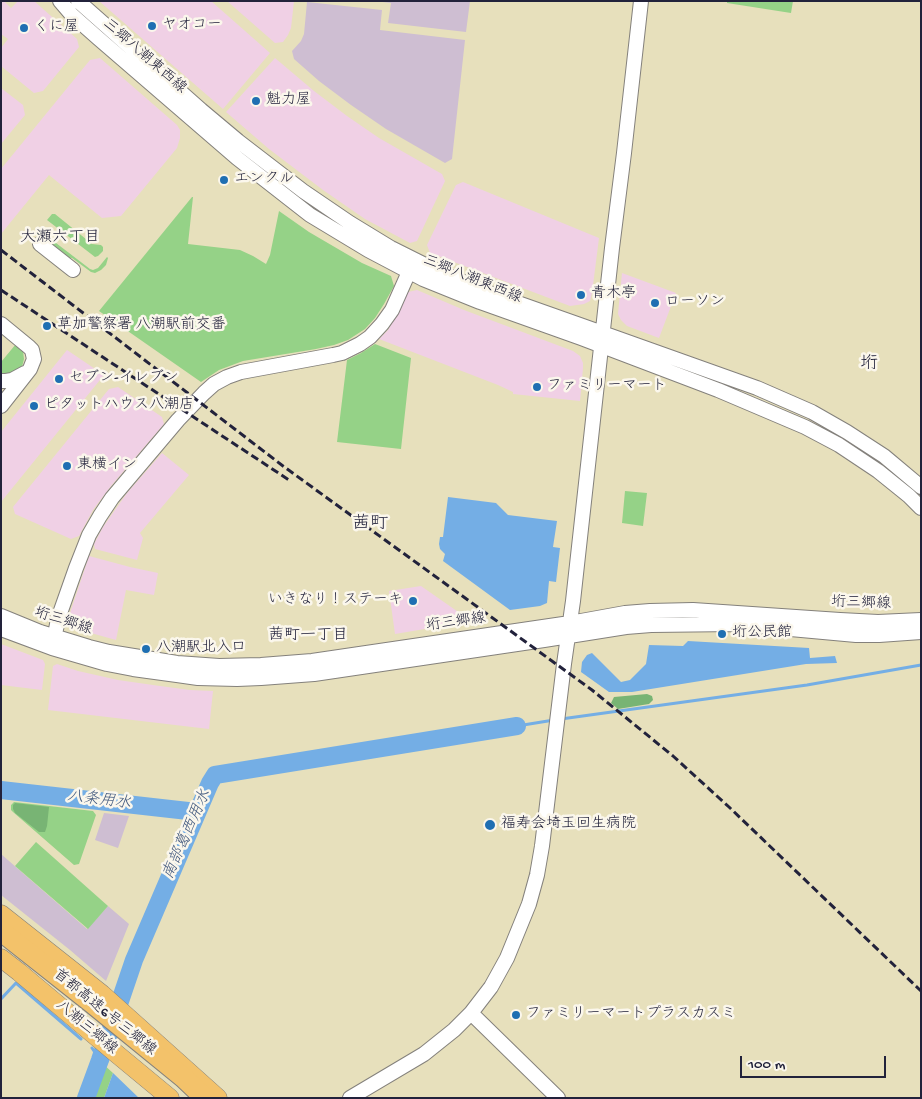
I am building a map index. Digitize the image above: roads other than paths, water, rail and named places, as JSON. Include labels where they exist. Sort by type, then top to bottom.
[{"type":"highway","name":"首都高速6号三郷線","points":[[1,931],[184,1078],[205,1098]]},
{"type":"highway","name":"首都高速6号三郷線","points":[[1,948],[84,1013],[185,1098]]},
{"type":"main road","points":[[1,914],[102,994],[218,1098]]},
{"type":"main road","name":"八潮三郷線","points":[[1,958],[170,1098]]},
{"type":"street","name":"三郷八潮東西線","points":[[60,1],[98,38],[219,134],[411,266],[484,291],[805,427],[839,445],[878,471],[921,508]]},
{"type":"street","name":"三郷八潮東西線","points":[[78,1],[219,134]]},
{"type":"street","points":[[350,1098],[424,1054],[454,1030],[471,1013],[491,987],[506,958],[529,904],[537,875],[569,630],[641,1]]},
{"type":"street","points":[[40,244],[73,270]]},
{"type":"street","points":[[53,642],[58,619],[76,568],[89,536],[100,516],[118,491],[178,420],[214,384],[227,377],[241,372],[334,355],[360,344],[382,324],[392,310],[411,266]]},
{"type":"street","points":[[1,324],[30,347],[34,359],[30,369],[1,406]]},
{"type":"street","name":"三郷八潮東西線","points":[[601,339],[757,388],[812,412],[848,432],[884,456],[921,487]]},
{"type":"street","points":[[1,380],[12,380],[30,369]]},
{"type":"street","name":"垳三郷線","points":[[1,616],[53,642],[107,664],[198,678],[245,678],[314,674],[569,630],[625,613],[693,610],[878,622],[921,620]]},
{"type":"street","name":"垳三郷線","points":[[569,630],[618,628],[651,624],[736,624],[856,635],[921,632]]},
{"type":"street","name":"垳三郷線","points":[[1,629],[53,642]]},
{"type":"street","points":[[471,1013],[558,1098]]},
{"type":"water","points":[[448,497],[496,503],[508,515],[557,521],[553,547],[560,548],[556,582],[549,581],[547,603],[540,606],[510,610],[443,561],[445,554],[440,549],[439,544],[440,537],[443,537]]},
{"type":"water","points":[[688,641],[809,648],[810,658],[835,656],[837,663],[806,664],[632,692],[609,692],[581,672],[582,662],[587,655],[592,653],[621,682],[630,680],[646,664],[649,645],[683,646]]},
{"type":"water","points":[[113,1073],[139,1098],[104,1098]]},
{"type":"waterway","points":[[561,719],[807,685],[921,665]]},
{"type":"waterway","points":[[517,726],[554,720]]},
{"type":"waterway","name":"南部葛西用水","points":[[86,1098],[134,960],[215,775],[517,726]]},
{"type":"waterway","name":"八条用水","points":[[1,790],[197,812]]},
{"type":"waterway","points":[[1,999],[16,983],[81,1039]]},
{"type":"waterway","points":[[92,1048],[100,1060]]},
{"type":"railway","points":[[1,250],[283,466],[592,690],[673,756],[729,807],[921,991]]},
{"type":"railway","points":[[1,290],[289,480]]},
{"type":"place","name":"ヤオコー","points":[[152,26]]},
{"type":"place","name":"くに屋","points":[[24,28]]},
{"type":"place","name":"魁力屋","points":[[256,101]]},
{"type":"place","name":"エンクル","points":[[224,180]]},
{"type":"place","name":"青木亭","points":[[581,295]]},
{"type":"place","name":"ローソン","points":[[655,303]]},
{"type":"place","name":"草加警察署 八潮駅前交番","points":[[47,326]]},
{"type":"place","name":"セブン-イレブン","points":[[59,379]]},
{"type":"place","name":"ファミリーマート","points":[[537,387]]},
{"type":"place","name":"ピタットハウス八潮店","points":[[34,406]]},
{"type":"place","name":"東横イン","points":[[67,466]]},
{"type":"place","name":"いきなり！ステーキ","points":[[413,601]]},
{"type":"place","name":"垳公民館","points":[[722,634]]},
{"type":"place","name":"八潮駅北入口","points":[[146,649]]},
{"type":"place","name":"福寿会埼玉回生病院","points":[[490,825]]},
{"type":"place","name":"ファミリーマートプラスカスミ","points":[[516,1015]]},
{"type":"district","name":"大瀬六丁目","points":[[60,239]]},
{"type":"district","name":"垳","points":[[869,365]]},
{"type":"district","name":"茜町","points":[[370,525]]},
{"type":"district","name":"茜町一丁目","points":[[308,637]]}]
